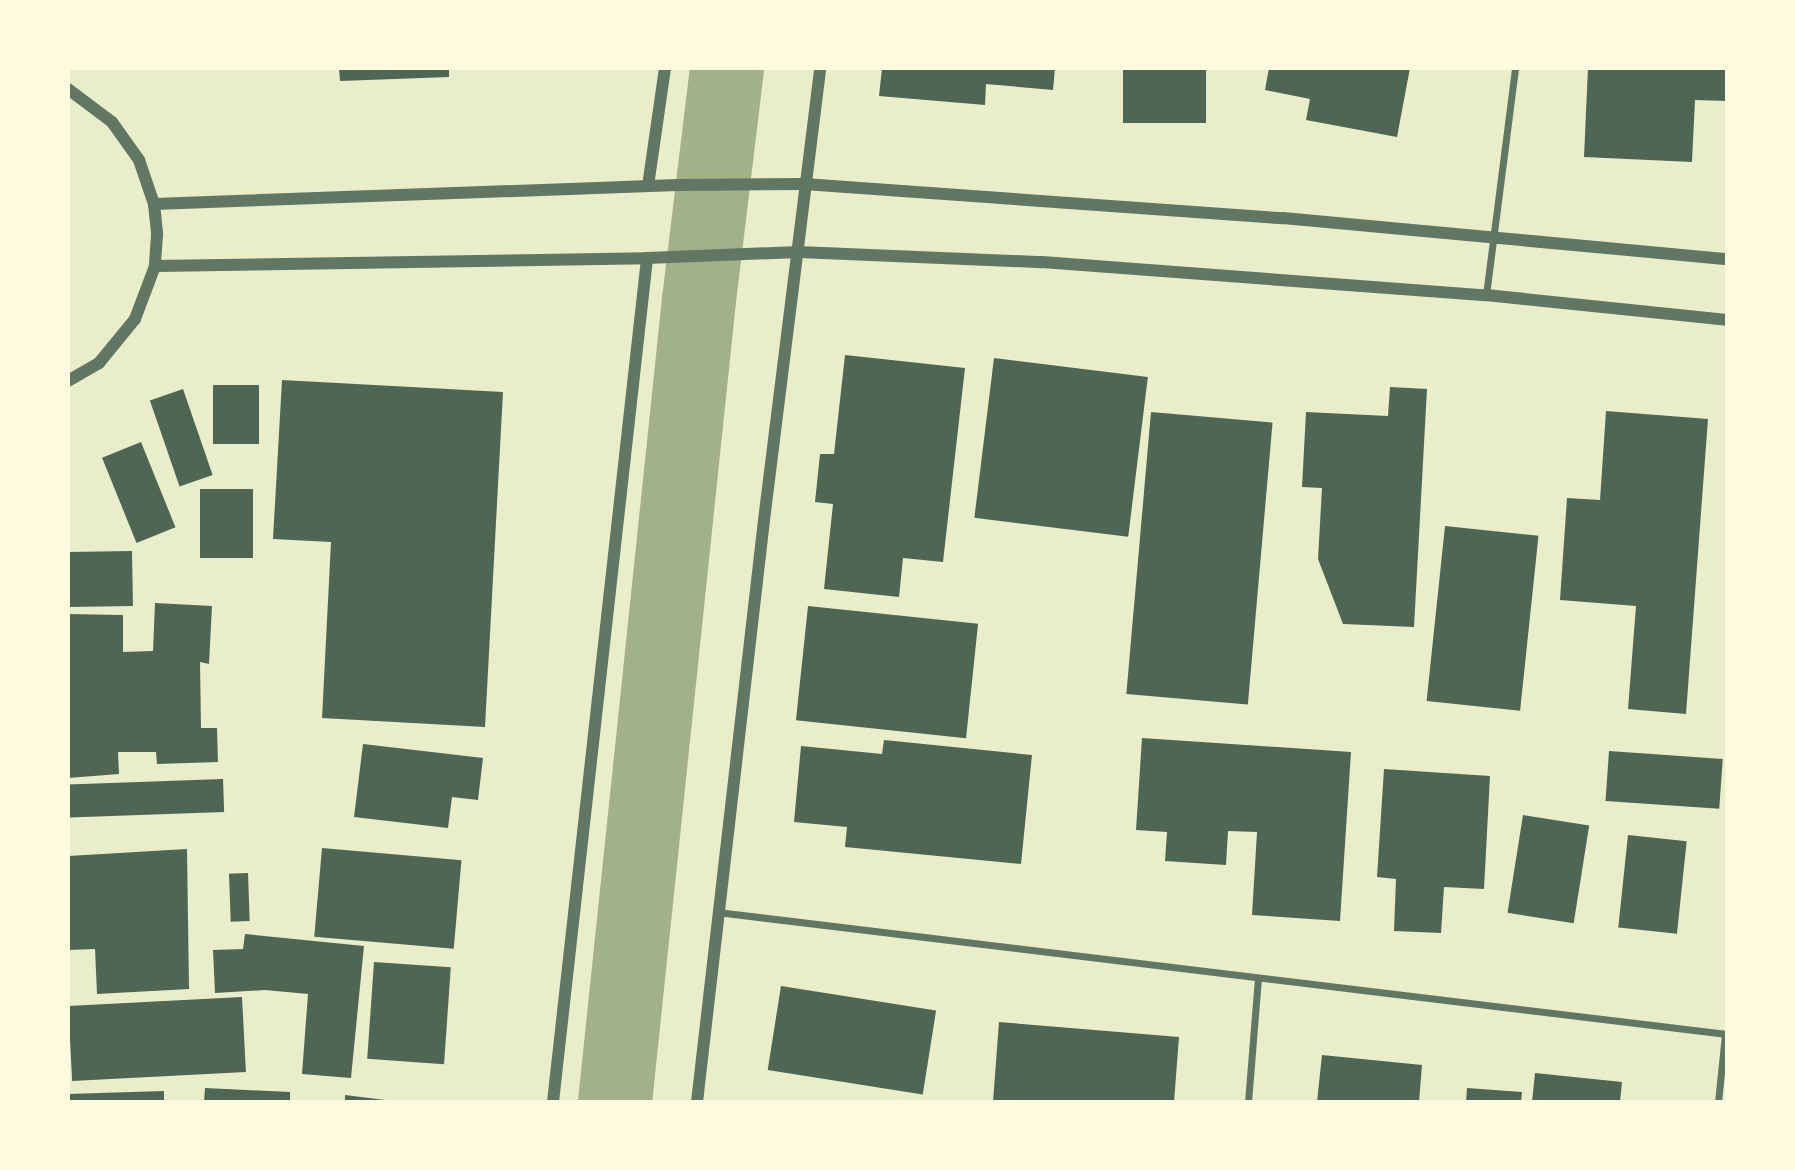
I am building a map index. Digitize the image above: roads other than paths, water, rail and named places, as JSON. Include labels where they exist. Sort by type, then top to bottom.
[{"type":"street","points":[[648,186],[665,68]]},
{"type":"street","points":[[697,1102],[717,912],[820,68]]},
{"type":"street","points":[[1486,295],[1515,68]]},
{"type":"street","points":[[68,89],[112,122],[139,160],[154,204],[157,235],[155,266],[135,319],[99,363],[68,381]]},
{"type":"street","points":[[154,204],[678,185],[804,184],[1045,200],[1727,259]]},
{"type":"street","points":[[155,266],[647,258],[799,252],[1042,262],[1486,295],[1727,320]]},
{"type":"street","points":[[553,1102],[647,258]]},
{"type":"street","points":[[717,912],[1726,1034],[1718,1102]]},
{"type":"street","points":[[1248,1102],[1258,978]]},
{"type":"waterway","points":[[615,1102],[699,300],[727,68]]}]
